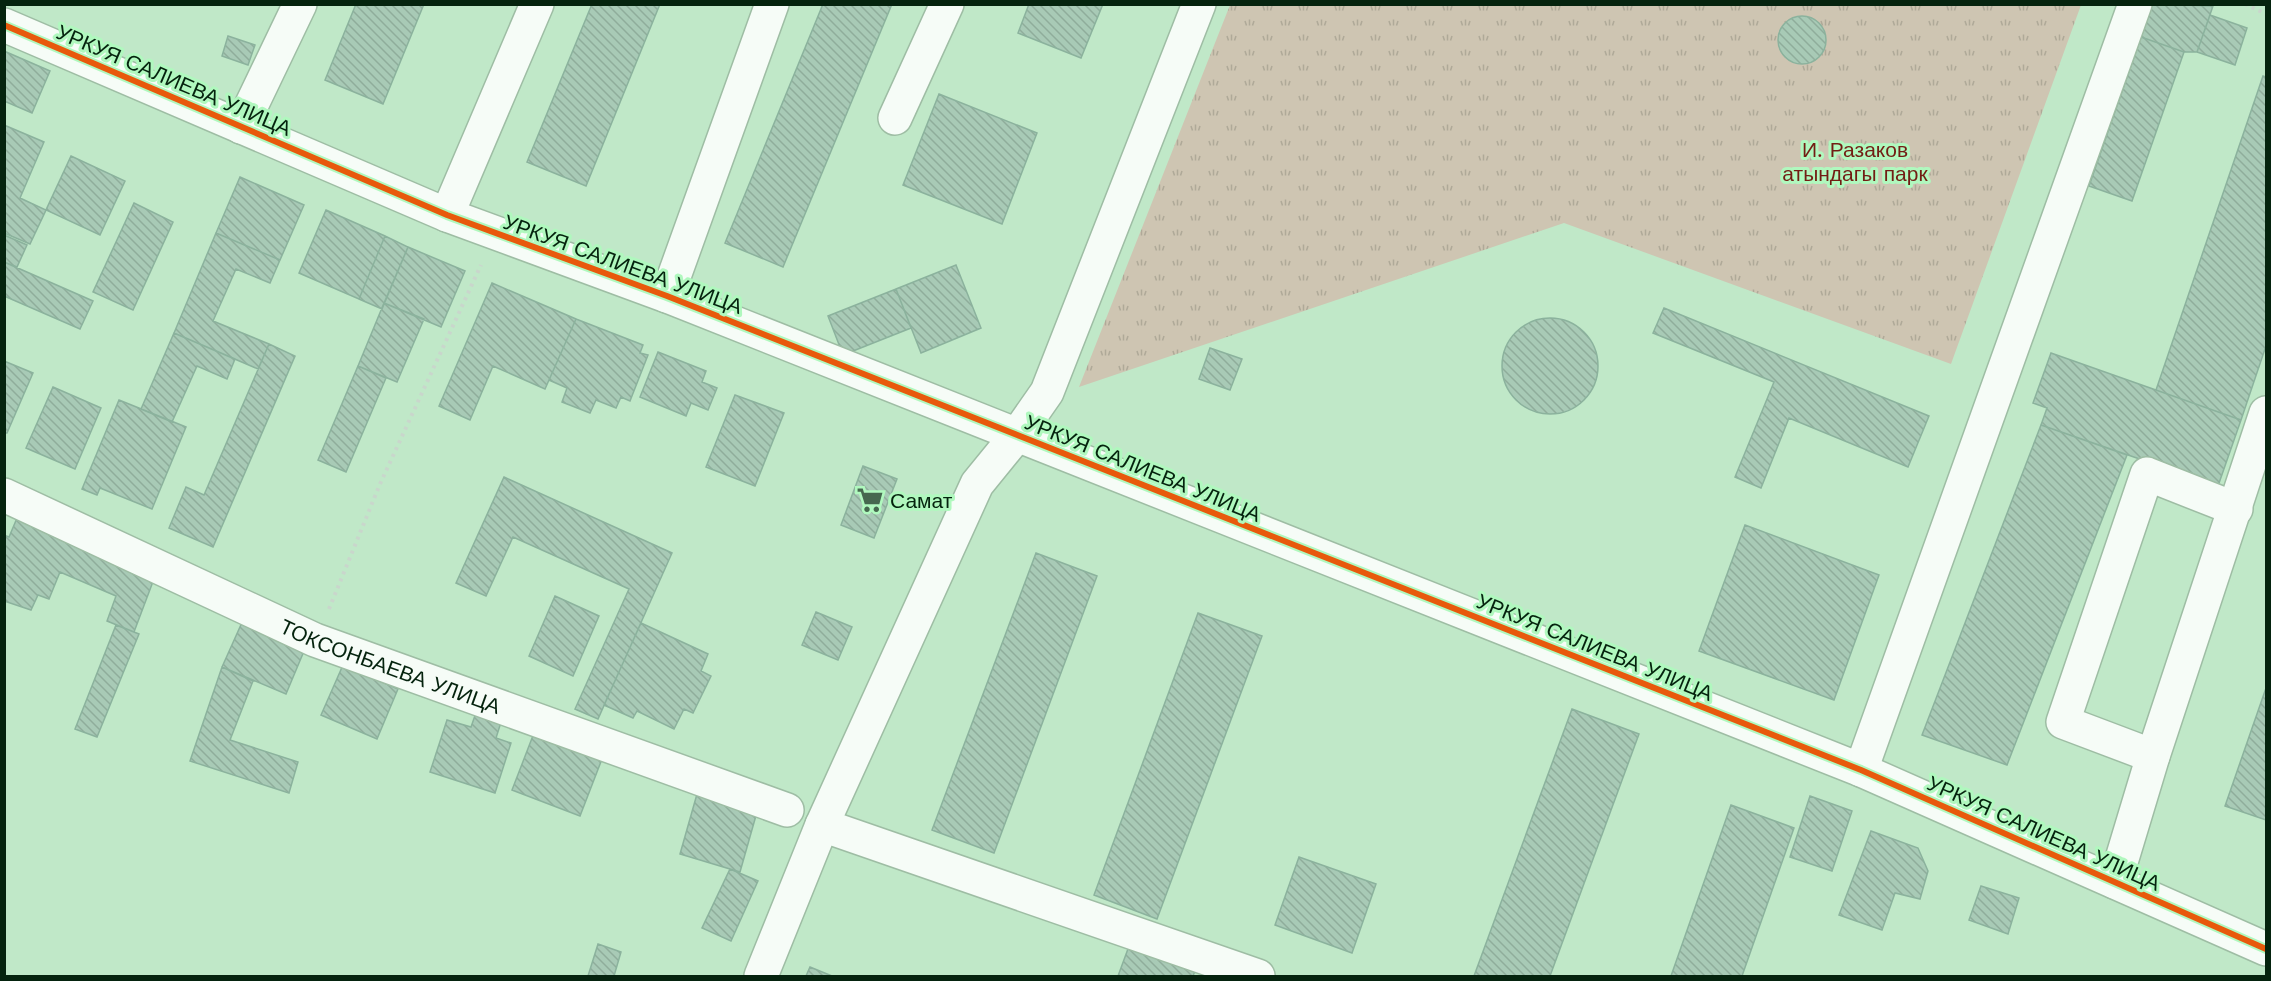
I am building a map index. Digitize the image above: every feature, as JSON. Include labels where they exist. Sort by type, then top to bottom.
[{"type":"street","points":[[241,127],[300,4]]},
{"type":"street","points":[[447,215],[537,4]]},
{"type":"street","points":[[667,296],[772,4]]},
{"type":"street","points":[[896,118],[946,4]]},
{"type":"street","points":[[761,976],[822,825],[976,484],[1017,435],[1047,392],[1199,4]]},
{"type":"street","points":[[1861,770],[2135,4]]},
{"type":"street","name":"УРКУЯ САЛИЕВА УЛИЦА","points":[[4,25],[447,215],[667,296],[1861,770],[2266,949]]},
{"type":"street","points":[[2115,882],[2153,756],[2266,413]]},
{"type":"street","points":[[2153,756],[2062,722],[2147,474],[2236,509]]},
{"type":"street","name":"ТОКСОНБАЕВА УЛИЦА","points":[[4,495],[315,640],[787,810]]},
{"type":"street","points":[[822,825],[1258,976]]},
{"type":"path","points":[[2245,4],[2266,14]]},
{"type":"path","points":[[315,640],[380,484],[494,233]]},
{"type":"green space","name":"И. Разаков атындагы парк","points":[[1230,4],[2081,5],[1951,364],[1564,223],[1079,387]]},
{"type":"building","points":[[356,4],[424,4],[383,104],[325,80]]},
{"type":"building","points":[[592,4],[660,4],[586,186],[527,162]]},
{"type":"building","points":[[823,4],[892,4],[783,267],[725,243]]},
{"type":"building","points":[[1029,4],[1103,4],[1081,58],[1018,33]]},
{"type":"building","points":[[2151,4],[2213,6],[2197,52],[2184,52],[2141,37]]},
{"type":"building","points":[[2210,15],[2247,28],[2235,65],[2197,52]]},
{"type":"building","points":[[1802,16],[1819,23],[1826,40],[1819,57],[1802,64],[1785,57],[1778,40],[1785,23]]},
{"type":"building","points":[[228,36],[255,45],[248,65],[222,56]]},
{"type":"building","points":[[2141,37],[2184,52],[2132,201],[2089,186]]},
{"type":"building","points":[[4,51],[50,71],[32,113],[4,101]]},
{"type":"building","points":[[2263,76],[2266,77],[2266,346],[2241,420],[2156,390]]},
{"type":"building","points":[[939,94],[1037,133],[1002,224],[903,185]]},
{"type":"building","points":[[4,125],[44,142],[20,198],[46,210],[30,244],[4,233]]},
{"type":"building","points":[[71,156],[125,181],[100,235],[46,210]]},
{"type":"building","points":[[240,177],[304,205],[280,260],[216,233]]},
{"type":"building","points":[[134,203],[173,222],[133,310],[93,292]]},
{"type":"building","points":[[326,210],[385,236],[359,299],[299,273]]},
{"type":"building","points":[[216,233],[280,260],[270,283],[236,269],[213,321],[269,344],[258,369],[174,333]]},
{"type":"building","points":[[4,235],[27,245],[17,267],[4,262]]},
{"type":"building","points":[[385,236],[408,247],[382,309],[359,299]]},
{"type":"building","points":[[408,247],[465,271],[441,327],[384,303]]},
{"type":"building","points":[[4,262],[93,301],[80,329],[4,296]]},
{"type":"building","points":[[956,265],[981,328],[921,353],[896,289]]},
{"type":"building","points":[[492,283],[576,319],[545,389],[493,366],[470,420],[439,406]]},
{"type":"building","points":[[896,289],[911,328],[843,355],[828,316]]},
{"type":"building","points":[[384,303],[424,319],[397,382],[358,366]]},
{"type":"building","points":[[1664,308],[1929,416],[1908,467],[1789,418],[1761,488],[1735,477],[1774,382],[1653,333]]},
{"type":"building","points":[[1550,318],[1568,322],[1584,332],[1594,348],[1598,366],[1594,384],[1584,400],[1568,410],[1550,414],[1532,410],[1516,400],[1506,384],[1502,366],[1506,348],[1516,332],[1532,322]]},
{"type":"building","points":[[576,319],[643,345],[640,353],[648,355],[630,401],[621,397],[616,408],[596,400],[590,413],[562,402],[567,388],[549,380]]},
{"type":"building","points":[[174,333],[235,359],[227,379],[197,366],[172,422],[141,409]]},
{"type":"building","points":[[269,344],[295,356],[213,547],[169,528],[186,487],[204,495]]},
{"type":"building","points":[[1210,348],[1242,359],[1230,390],[1199,379]]},
{"type":"building","points":[[658,352],[706,371],[702,382],[717,388],[708,410],[691,403],[686,416],[640,397]]},
{"type":"building","points":[[2051,353],[2241,420],[2218,486],[2041,425],[2047,408],[2033,403]]},
{"type":"building","points":[[4,361],[33,373],[7,433],[4,433]]},
{"type":"building","points":[[358,366],[386,378],[346,472],[318,460]]},
{"type":"building","points":[[53,387],[101,408],[75,469],[26,448]]},
{"type":"building","points":[[735,395],[784,413],[755,486],[706,467]]},
{"type":"building","points":[[119,400],[186,427],[152,509],[100,488],[97,495],[82,489]]},
{"type":"building","points":[[2041,425],[2127,455],[2007,765],[1922,735]]},
{"type":"building","points":[[863,466],[897,479],[874,538],[841,525]]},
{"type":"building","points":[[504,477],[672,553],[598,719],[575,709],[629,589],[513,537],[486,596],[456,583]]},
{"type":"building","points":[[20,511],[157,571],[134,632],[107,621],[116,596],[60,572],[49,599],[38,595],[31,610],[4,601],[4,535],[9,537]]},
{"type":"building","points":[[1745,525],[1879,575],[1834,700],[1699,651]]},
{"type":"building","points":[[1036,553],[1097,576],[994,853],[932,830]]},
{"type":"building","points":[[555,596],[599,616],[573,676],[529,656]]},
{"type":"building","points":[[816,612],[852,627],[838,660],[802,645]]},
{"type":"building","points":[[1198,613],[1262,636],[1157,919],[1094,895]]},
{"type":"building","points":[[244,618],[307,644],[286,694],[222,667]]},
{"type":"building","points":[[641,623],[708,654],[701,671],[711,676],[693,713],[684,709],[674,729],[637,711],[633,718],[604,705]]},
{"type":"building","points":[[116,625],[139,634],[97,737],[75,729]]},
{"type":"building","points":[[343,665],[398,689],[377,739],[321,715]]},
{"type":"building","points":[[222,667],[253,681],[230,740],[298,762],[289,793],[190,761]]},
{"type":"building","points":[[2266,688],[2266,820],[2225,806]]},
{"type":"building","points":[[478,707],[503,716],[496,738],[511,743],[495,793],[430,772],[447,720],[471,727]]},
{"type":"building","points":[[1572,709],[1639,734],[1550,976],[1474,976]]},
{"type":"building","points":[[534,733],[602,759],[580,816],[512,790]]},
{"type":"building","points":[[699,787],[759,805],[740,872],[680,854]]},
{"type":"building","points":[[1810,796],[1852,811],[1832,871],[1790,857]]},
{"type":"building","points":[[1731,805],[1794,828],[1742,976],[1671,976]]},
{"type":"building","points":[[1871,831],[1918,848],[1928,871],[1920,899],[1895,893],[1882,930],[1839,915]]},
{"type":"building","points":[[1299,857],[1376,884],[1352,953],[1275,925]]},
{"type":"building","points":[[730,869],[758,881],[731,941],[702,928]]},
{"type":"building","points":[[1981,886],[2019,898],[2008,934],[1969,920]]},
{"type":"building","points":[[1132,938],[1199,961],[1193,976],[1118,976]]},
{"type":"building","points":[[598,944],[621,952],[614,976],[588,976]]},
{"type":"building","points":[[810,967],[832,976],[806,976]]},
{"type":"cycle path","points":[[4,25],[447,215],[667,296],[1861,770],[2266,949]]},
{"type":"place","name":"Самат","points":[[870,500]]}]
